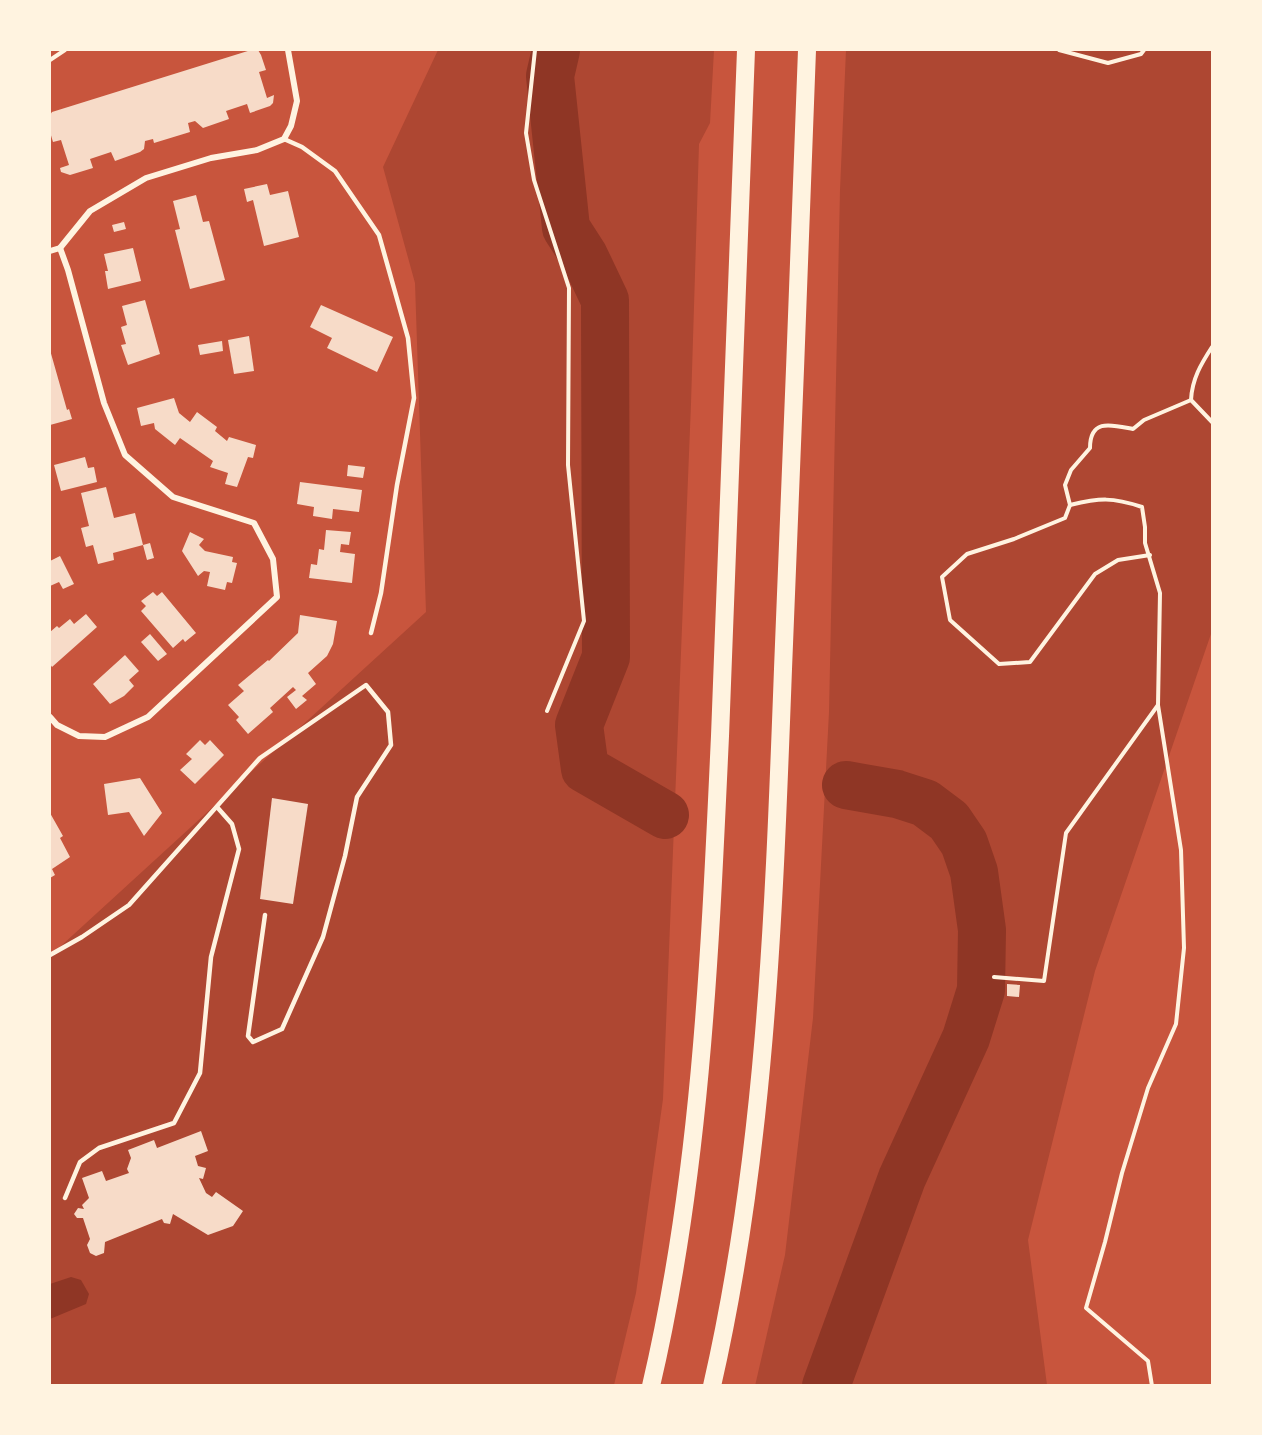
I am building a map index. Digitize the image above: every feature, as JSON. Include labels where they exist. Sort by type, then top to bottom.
[{"type":"highway","points":[[651,1386],[661,1343],[684,1206],[699,1080],[712,907],[746,50]]},
{"type":"highway","points":[[712,1386],[737,1259],[756,1125],[774,906],[807,50]]},
{"type":"street","points":[[50,251],[60,248],[90,211],[146,178],[212,158],[257,150],[284,139],[291,126],[297,101],[288,50]]},
{"type":"street","points":[[50,717],[57,725],[79,736],[105,737],[148,717],[277,597],[273,559],[254,524],[173,497],[125,455],[104,404],[69,270],[60,248]]},
{"type":"lane","points":[[284,139],[302,147],[335,171],[379,235],[408,338],[414,398],[397,485],[381,593],[371,633]]},
{"type":"lane","points":[[50,955],[82,937],[129,905],[260,758],[366,685],[388,712],[392,745],[357,797],[345,856],[323,937],[282,1029],[253,1041],[248,1036],[265,915]]},
{"type":"lane","points":[[65,1198],[80,1162],[99,1148],[174,1123],[200,1073],[211,957],[239,849],[232,824],[217,807]]},
{"type":"path","points":[[50,60],[65,50]]},
{"type":"path","points":[[535,50],[526,133],[534,180],[569,288],[568,465],[584,621],[547,711]]},
{"type":"path","points":[[1059,50],[1108,63],[1142,54],[1144,50]]},
{"type":"path","points":[[1212,347],[1197,373],[1192,387],[1191,400],[1212,422]]},
{"type":"path","points":[[1150,555],[1118,560],[1095,574],[1030,662],[999,664],[950,620],[942,577],[967,554],[1014,539],[1065,518],[1070,505],[1065,485],[1071,470],[1090,448],[1090,435],[1096,428],[1108,425],[1133,429],[1144,420],[1191,400]]},
{"type":"path","points":[[1070,505],[1096,499],[1119,499],[1142,507],[1145,543],[1160,593],[1158,705],[1181,850],[1184,948],[1176,1024],[1148,1088],[1122,1173],[1086,1308],[1148,1361],[1152,1386]]},
{"type":"path","points":[[994,977],[1044,981],[1066,833],[1158,705]]},
{"type":"shaded area","points":[[438,50],[714,50],[710,123],[699,144],[663,1099],[636,1293],[614,1385],[50,1386],[50,956],[426,612],[415,283],[383,167]]},
{"type":"shaded area","points":[[846,50],[1212,50],[1212,631],[1095,971],[1028,1240],[1047,1385],[755,1386],[785,1255],[813,1018],[829,712],[840,190]]},
{"type":"shaded area","points":[[71,1277],[81,1280],[89,1294],[86,1304],[50,1319],[50,1284]]},
{"type":"building","points":[[251,50],[258,50],[261,55],[266,70],[259,72],[267,98],[274,95],[270,106],[250,113],[247,104],[226,111],[229,119],[203,128],[195,121],[188,123],[190,132],[154,143],[153,139],[145,141],[144,149],[140,152],[115,161],[111,152],[90,159],[93,168],[70,175],[61,172],[60,168],[69,165],[61,140],[53,142],[50,132],[52,112]]},
{"type":"building","points":[[267,184],[270,195],[288,191],[299,237],[264,246],[253,200],[247,202],[244,189]]},
{"type":"building","points":[[196,195],[203,222],[209,221],[225,280],[190,289],[175,230],[180,229],[173,201]]},
{"type":"building","points":[[124,222],[126,229],[114,232],[112,225]]},
{"type":"building","points":[[133,248],[141,281],[108,289],[105,271],[108,271],[104,254]]},
{"type":"building","points":[[145,300],[160,354],[128,365],[121,345],[126,344],[121,327],[127,325],[122,306]]},
{"type":"building","points":[[321,305],[393,337],[377,372],[327,348],[332,338],[310,327]]},
{"type":"building","points":[[249,336],[254,371],[234,374],[228,340]]},
{"type":"building","points":[[222,341],[223,351],[200,355],[198,345]]},
{"type":"building","points":[[50,350],[67,410],[69,409],[72,419],[50,425]]},
{"type":"building","points":[[174,398],[179,413],[190,422],[197,412],[217,427],[215,431],[227,441],[229,437],[256,445],[253,458],[248,457],[237,487],[225,484],[228,473],[210,467],[213,461],[180,438],[175,445],[155,429],[154,423],[141,426],[137,408]]},
{"type":"building","points":[[85,457],[88,468],[94,467],[97,482],[61,491],[54,465]]},
{"type":"building","points":[[348,465],[365,467],[363,478],[347,476]]},
{"type":"building","points":[[300,482],[362,490],[359,512],[333,509],[332,519],[313,516],[314,507],[297,504]]},
{"type":"building","points":[[106,487],[114,518],[135,513],[143,545],[113,553],[114,560],[98,564],[93,545],[86,547],[81,528],[89,526],[81,493]]},
{"type":"building","points":[[326,530],[351,532],[349,545],[341,544],[340,552],[355,554],[352,583],[309,578],[311,564],[317,565],[319,549],[324,550]]},
{"type":"building","points":[[190,532],[204,539],[199,545],[205,551],[233,557],[232,562],[237,563],[232,583],[227,582],[225,590],[207,586],[210,572],[204,571],[198,576],[182,551]]},
{"type":"building","points":[[150,543],[154,558],[147,560],[143,545]]},
{"type":"building","points":[[60,556],[74,584],[63,589],[59,582],[50,586],[50,561]]},
{"type":"building","points":[[153,592],[157,596],[162,592],[196,633],[185,642],[183,639],[173,648],[141,611],[146,606],[141,601]]},
{"type":"building","points":[[86,614],[97,627],[52,667],[50,664],[50,632],[70,619],[74,624]]},
{"type":"building","points":[[300,615],[337,621],[333,644],[327,656],[308,673],[316,684],[302,696],[307,700],[296,709],[287,697],[296,690],[293,687],[270,708],[273,712],[248,734],[236,720],[239,717],[228,705],[244,691],[238,685],[269,661],[298,633]]},
{"type":"building","points":[[150,634],[167,654],[158,661],[141,642]]},
{"type":"building","points":[[125,655],[139,671],[129,680],[134,686],[124,696],[110,704],[93,684]]},
{"type":"building","points":[[200,740],[205,745],[210,740],[224,755],[195,784],[180,770],[192,759],[186,754]]},
{"type":"building","points":[[140,778],[162,813],[144,836],[129,812],[108,815],[104,784]]},
{"type":"building","points":[[272,798],[308,804],[293,904],[260,899]]},
{"type":"building","points":[[50,813],[63,836],[60,838],[70,857],[52,869],[55,875],[50,878]]},
{"type":"building","points":[[1007,984],[1020,985],[1019,997],[1007,996]]},
{"type":"building","points":[[201,1131],[208,1151],[195,1156],[198,1166],[206,1168],[203,1179],[199,1178],[206,1193],[212,1197],[216,1192],[243,1211],[233,1226],[208,1235],[173,1214],[170,1224],[164,1223],[162,1219],[105,1242],[104,1253],[96,1256],[90,1253],[87,1245],[90,1239],[83,1218],[77,1218],[74,1214],[78,1208],[84,1209],[82,1205],[89,1198],[82,1178],[102,1171],[106,1181],[129,1173],[127,1169],[131,1158],[128,1150],[154,1140],[157,1148]]},
{"type":"waterway","points":[[556,50],[550,76],[566,228],[584,256],[605,300],[606,657],[579,725],[585,769],[665,815]]},
{"type":"waterway","points":[[826,1386],[902,1178],[966,1038],[981,990],[982,930],[974,872],[964,843],[949,821],[925,803],[897,794],[846,785]]}]
